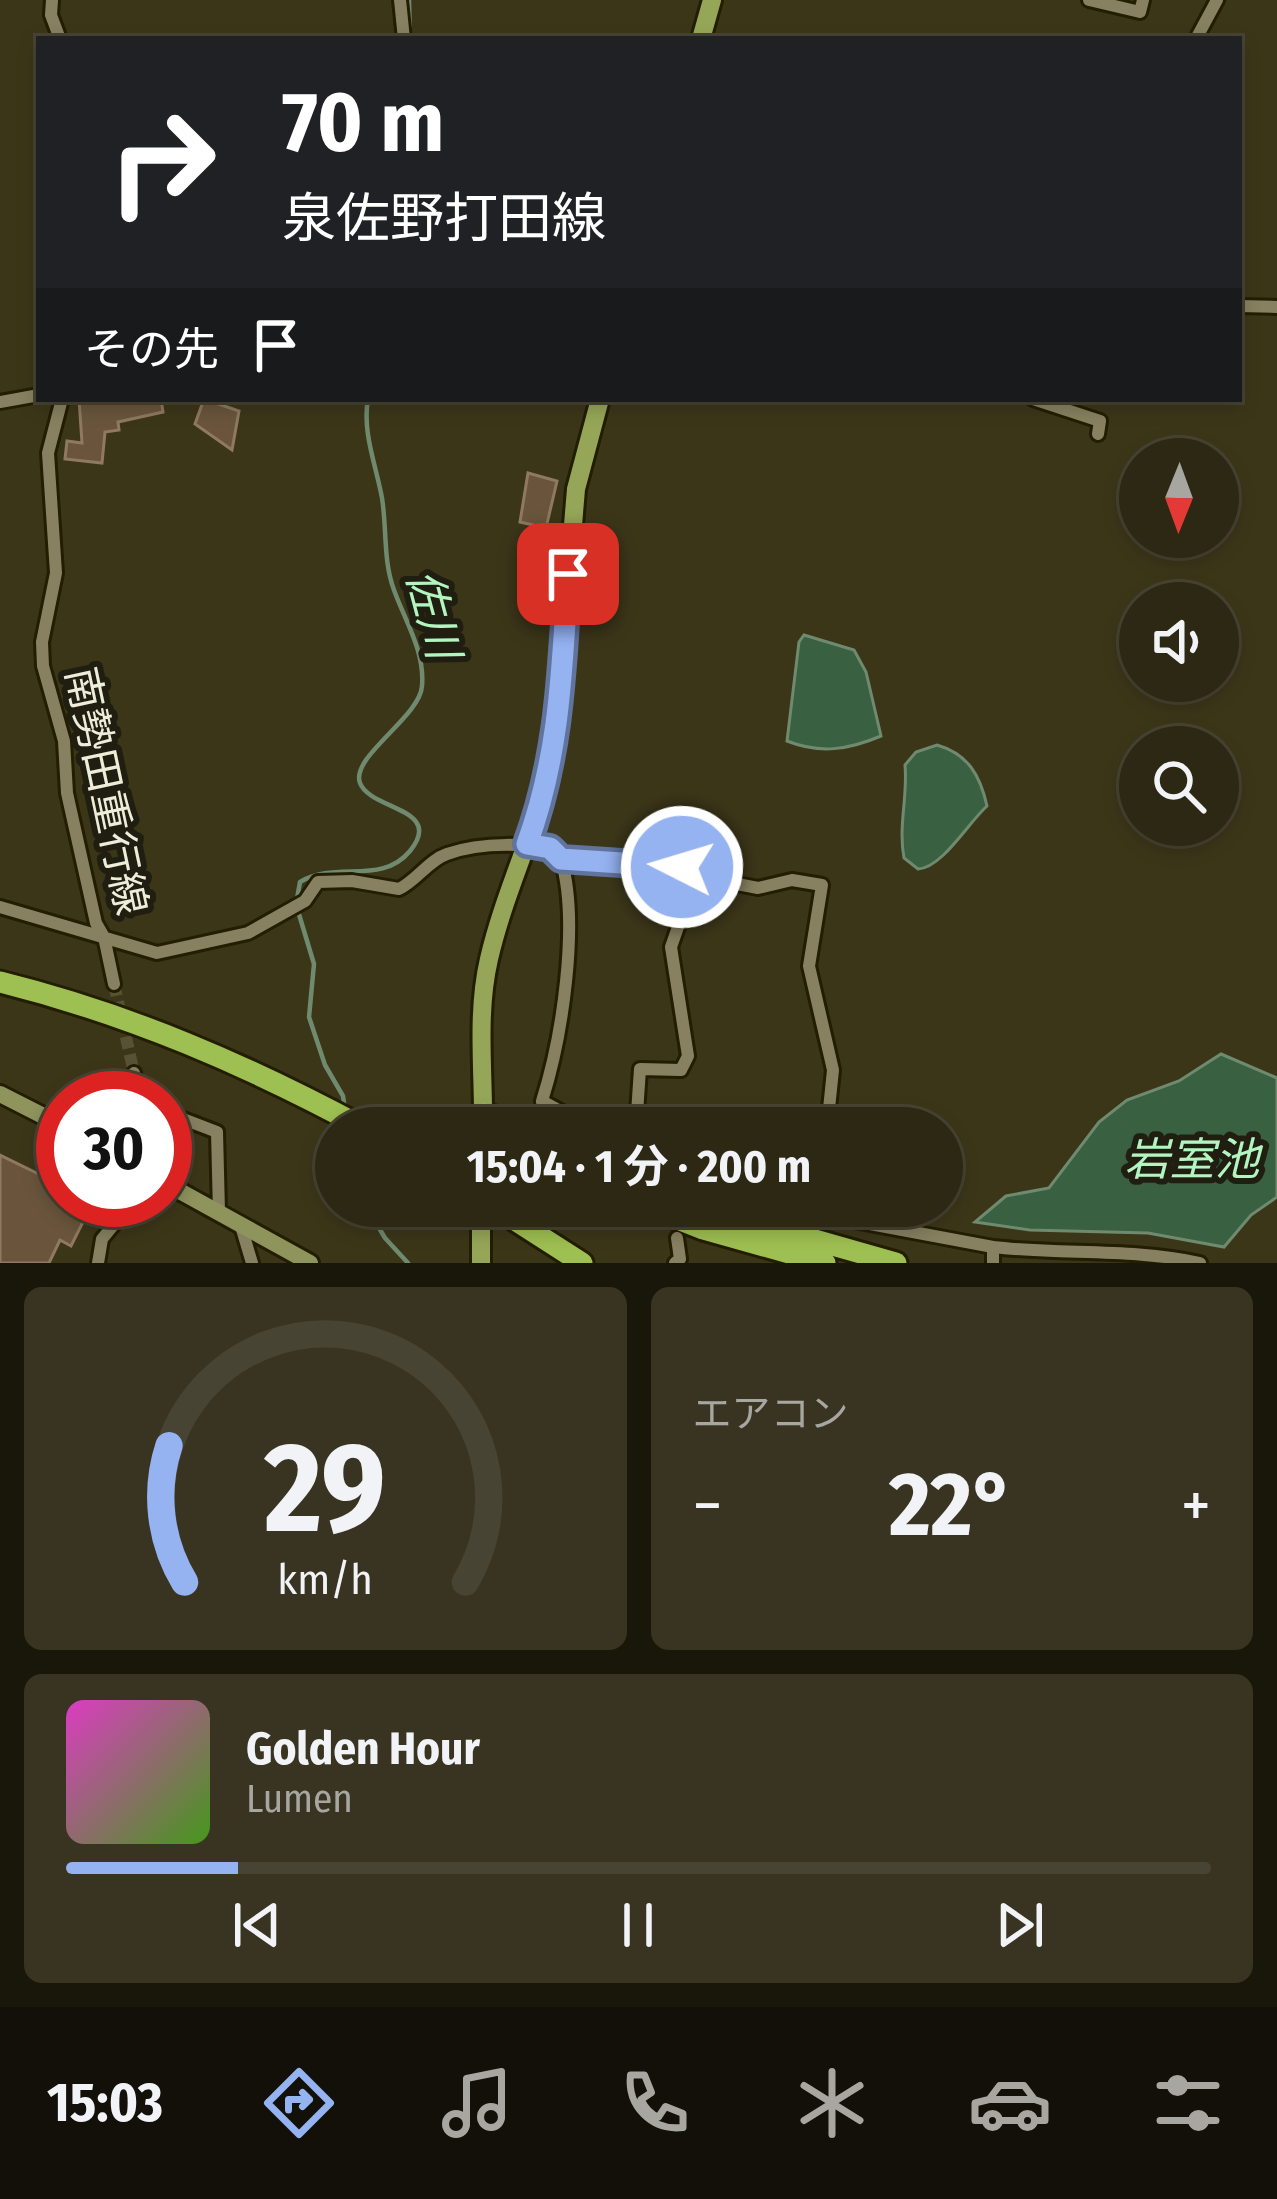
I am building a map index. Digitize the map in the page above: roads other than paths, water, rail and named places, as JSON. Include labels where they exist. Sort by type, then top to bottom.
[{"type":"highway","points":[[0,982],[141,1024],[206,1049],[325,1107]]},
{"type":"highway","points":[[526,1227],[579,1263]]},
{"type":"highway","points":[[699,1227],[825,1263]]},
{"type":"highway","points":[[802,1227],[903,1247]]},
{"type":"main road","points":[[702,36],[712,0]]},
{"type":"main road","points":[[483,1107],[482,1029],[489,958],[545,795],[554,753],[576,489],[599,402]]},
{"type":"main road","points":[[481,1263],[482,1227]]},
{"type":"street","points":[[52,0],[51,15],[59,36]]},
{"type":"street","points":[[400,0],[404,36]]},
{"type":"street","points":[[1089,0],[1140,12],[1143,0]]},
{"type":"street","points":[[1197,36],[1210,2]]},
{"type":"street","points":[[1242,306],[1277,307]]},
{"type":"street","points":[[0,402],[36,395]]},
{"type":"street","name":"南勢田重行線","points":[[61,402],[48,453],[56,573],[43,666],[64,741],[67,793],[96,923],[104,937],[114,984]]},
{"type":"street","points":[[1066,405],[1100,421],[1098,434]]},
{"type":"street","points":[[0,907],[157,953],[248,933],[305,901],[318,882],[352,881],[399,889],[445,854],[527,844],[550,848],[561,859],[567,879],[569,916],[554,1064],[542,1101],[553,1107]]},
{"type":"street","points":[[561,859],[671,865],[682,867],[685,874],[671,947],[688,1056],[681,1070],[640,1069],[637,1107]]},
{"type":"street","points":[[685,874],[758,888],[792,880],[822,885],[809,967],[833,1070],[829,1107]]},
{"type":"street","points":[[0,1094],[36,1112]]},
{"type":"street","points":[[192,1122],[218,1132],[219,1212]]},
{"type":"street","points":[[192,1198],[310,1263]]},
{"type":"street","points":[[240,1224],[252,1263]]},
{"type":"street","points":[[98,1263],[102,1239],[112,1227]]},
{"type":"street","points":[[858,1227],[903,1247],[1140,1253],[1200,1263]]},
{"type":"street","points":[[677,1238],[680,1262]]},
{"type":"street","points":[[993,1247],[993,1263]]},
{"type":"water","points":[[804,635],[854,650],[866,672],[881,736],[834,749],[787,741],[799,642]]},
{"type":"water","points":[[937,745],[971,767],[987,806],[945,853],[918,869],[904,858],[902,846],[905,765],[916,752]]},
{"type":"water","name":"岩室池","points":[[1221,1054],[1277,1078],[1277,1197],[1251,1215],[1224,1247],[1148,1233],[1030,1230],[975,1222],[1006,1196],[1049,1188],[1099,1122],[1127,1100],[1179,1081]]},
{"type":"waterway","name":"佐川","points":[[409,0],[410,36]]},
{"type":"waterway","name":"佐川","points":[[297,899],[300,882],[328,873],[386,868],[410,851],[418,837],[412,818],[366,792],[360,783],[365,761],[410,711],[422,686],[417,648],[388,568],[382,498],[368,436],[368,402]]},
{"type":"waterway","name":"佐川","points":[[298,911],[314,964],[309,1017],[345,1107]]},
{"type":"waterway","name":"佐川","points":[[378,1227],[408,1263]]},
{"type":"tunnel","points":[[114,984],[134,1071]]}]
